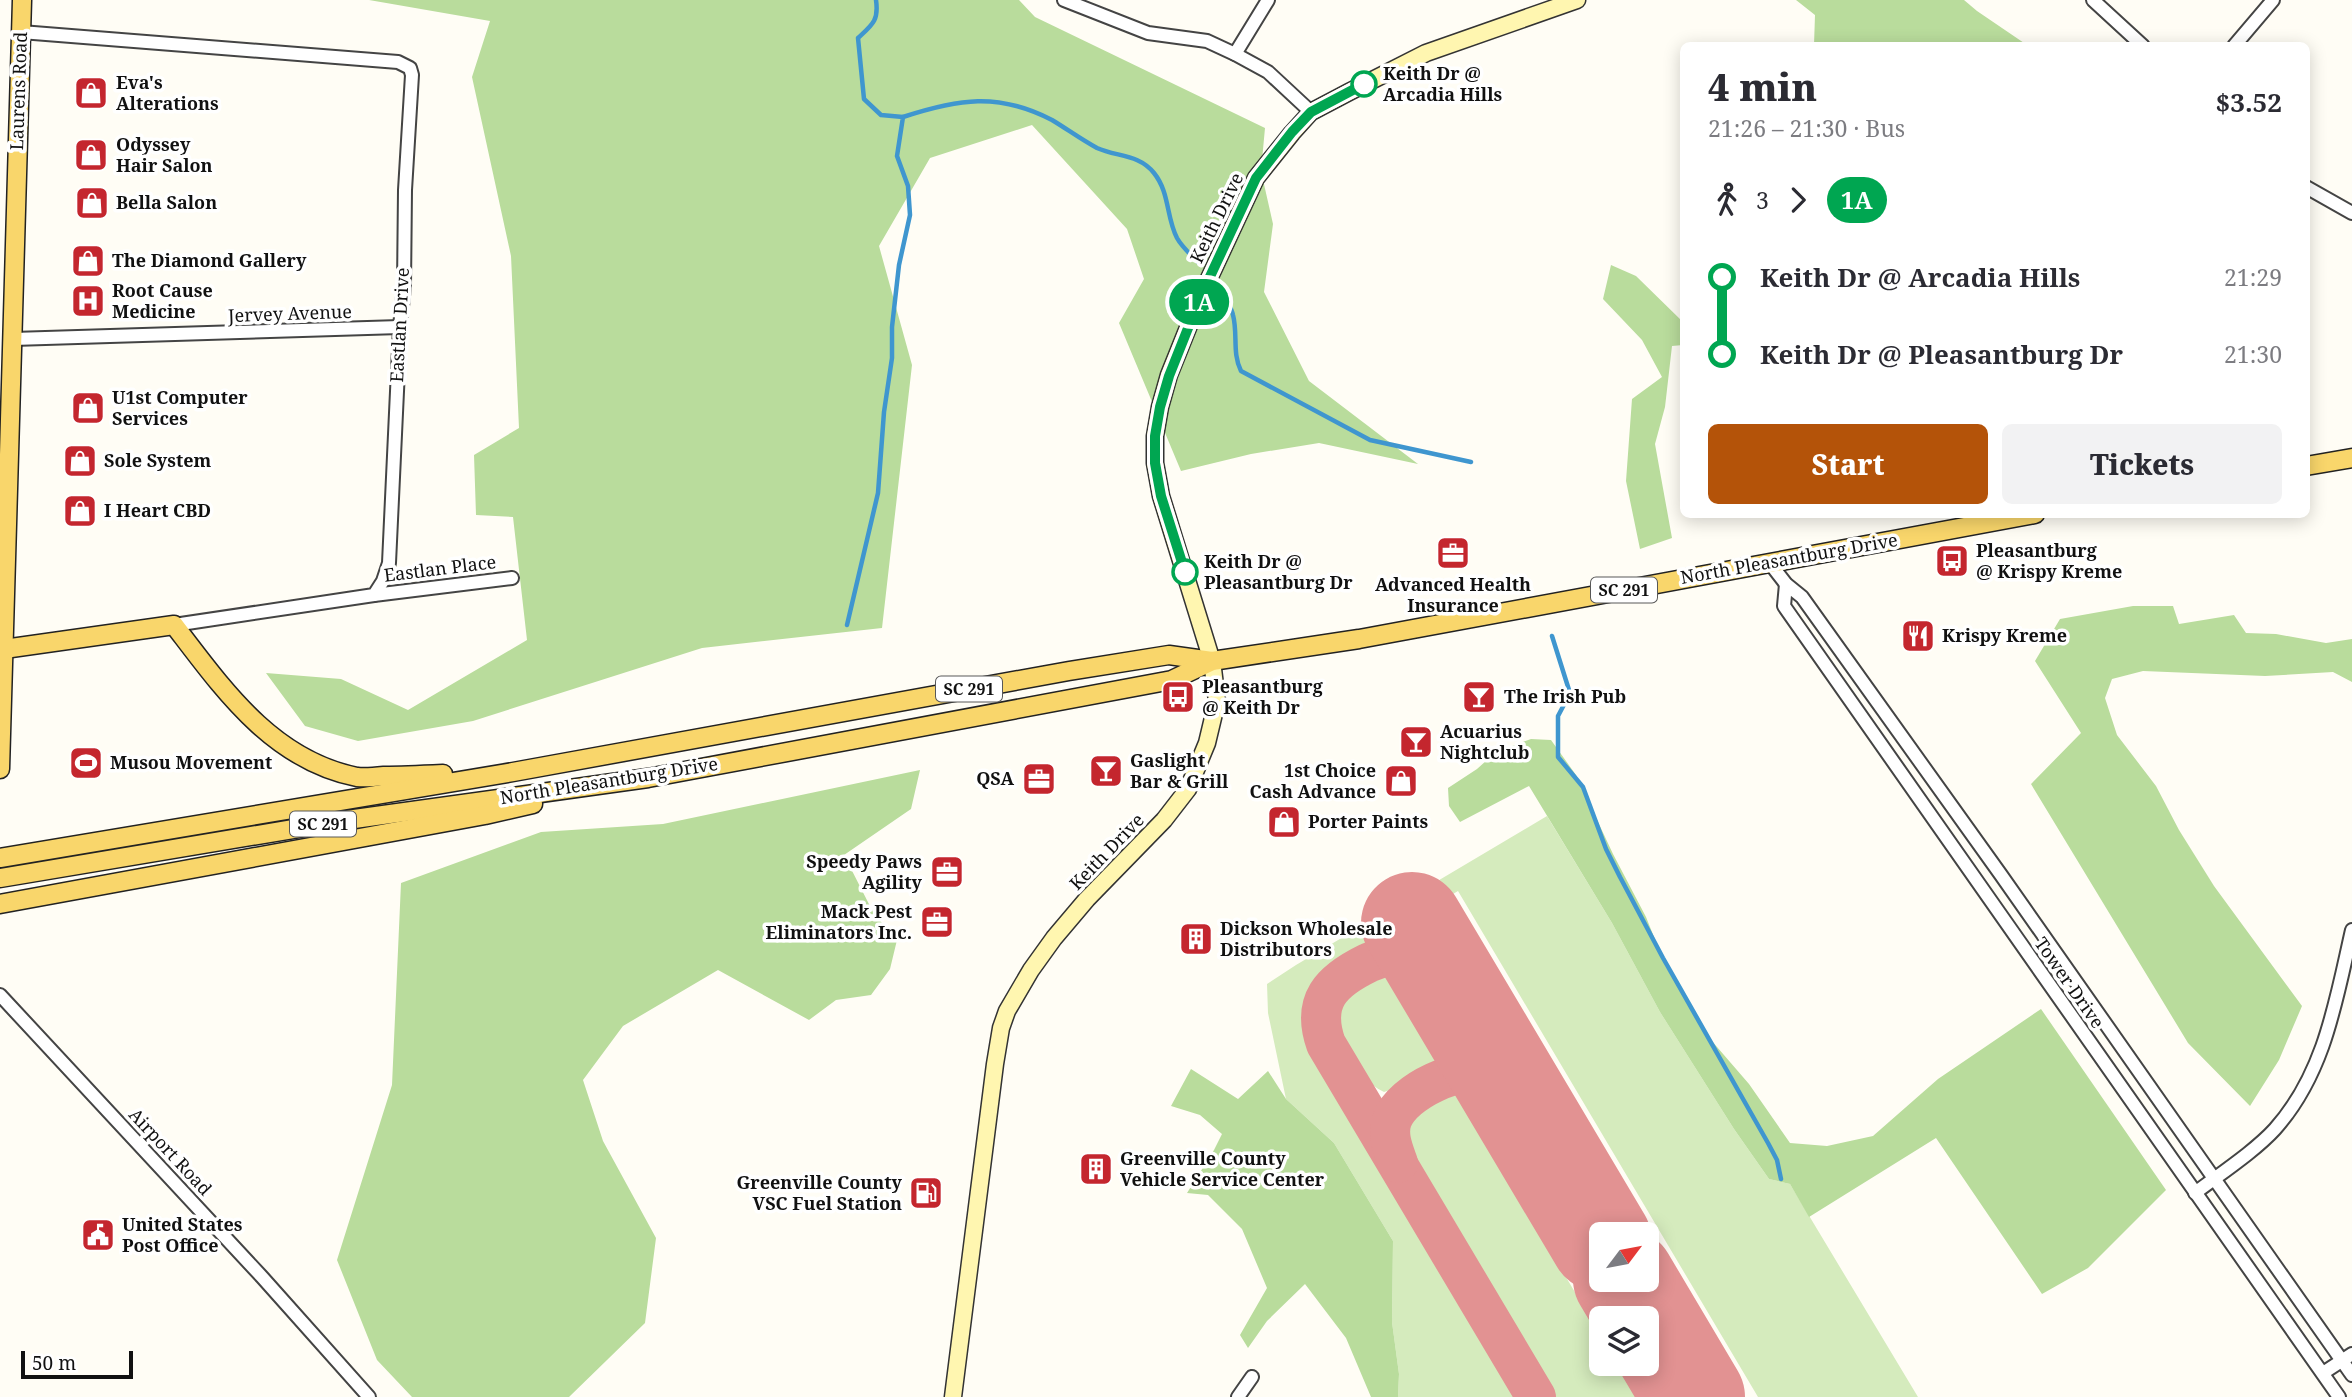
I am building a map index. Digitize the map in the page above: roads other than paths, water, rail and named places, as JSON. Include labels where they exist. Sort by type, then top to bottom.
[{"type":"main road","name":"Laurens Road","points":[[0,769],[13,339],[4,278],[22,0]]},
{"type":"main road","points":[[2310,465],[2352,458]]},
{"type":"main road","name":"North Pleasantburg Drive","points":[[0,878],[347,820],[648,778],[1172,680],[1213,661],[1359,639],[2013,518]]},
{"type":"main road","points":[[2,649],[174,625],[226,692],[256,725],[283,746],[313,762],[358,777],[513,772]]},
{"type":"main road","name":"North Pleasantburg Drive","points":[[0,858],[513,772],[1069,671],[1169,655],[1213,661]]},
{"type":"main road","points":[[0,904],[485,815],[648,778]]},
{"type":"street","points":[[1064,0],[1148,33],[1207,41],[1268,72],[1311,112]]},
{"type":"street","points":[[1235,54],[1268,0]]},
{"type":"street","name":"Keith Drive","points":[[953,1397],[1001,1028],[1016,995],[1054,938],[1087,899],[1164,820],[1188,789],[1207,743],[1217,701],[1213,661],[1161,496],[1155,463],[1155,436],[1160,407],[1169,376],[1200,298],[1256,178],[1311,112],[1411,60],[1577,0]]},
{"type":"street","points":[[2093,0],[2139,42]]},
{"type":"street","points":[[2237,42],[2273,0]]},
{"type":"street","name":"Eastlan Drive","points":[[21,32],[384,61],[410,68],[412,75],[405,190],[404,286],[389,563],[374,596]]},
{"type":"street","points":[[2310,189],[2352,213]]},
{"type":"street","name":"Jervey Avenue","points":[[13,339],[400,327]]},
{"type":"street","name":"Tower Drive","points":[[1769,562],[1786,584],[1802,597],[2215,1178],[2347,1357],[2352,1375]]},
{"type":"street","name":"Eastlan Place","points":[[374,596],[512,578]]},
{"type":"street","name":"Tower Drive","points":[[1786,584],[1784,606],[2339,1397]]},
{"type":"street","points":[[174,625],[374,596]]},
{"type":"street","points":[[2195,1193],[2274,1130],[2294,1105],[2326,1040],[2352,930]]},
{"type":"street","name":"Airport Road","points":[[0,995],[369,1397]]},
{"type":"street","points":[[2323,1373],[2347,1357]]},
{"type":"street","points":[[1238,1397],[1252,1377]]},
{"type":"waterway","points":[[847,625],[878,493],[899,265],[910,215],[908,186],[897,156],[903,117],[881,115],[864,99],[858,38],[873,22],[876,0]]},
{"type":"waterway","points":[[903,117],[942,106],[978,101],[1014,105],[1052,120],[1097,148],[1142,162],[1154,173],[1163,189],[1177,238],[1198,262]]},
{"type":"waterway","points":[[1222,289],[1233,315],[1241,371],[1370,440],[1471,462]]},
{"type":"waterway","points":[[1552,636],[1569,690],[1558,716],[1558,757],[1583,787],[1606,849],[1620,877],[1768,1143],[1777,1160],[1781,1179]]},
{"type":"place","name":"Keith Dr @ Arcadia Hills","points":[[1364,84]]},
{"type":"place","name":"Eva's Alterations","points":[[91,93]]},
{"type":"place","name":"Odyssey Hair Salon","points":[[91,155]]},
{"type":"place","name":"Bella Salon","points":[[92,203]]},
{"type":"place","name":"The Diamond Gallery","points":[[88,261]]},
{"type":"place","name":"Root Cause Medicine","points":[[88,301]]},
{"type":"place","name":"U1st Computer Services","points":[[88,408]]},
{"type":"place","name":"Sole System","points":[[80,461]]},
{"type":"place","name":"I Heart CBD","points":[[80,511]]},
{"type":"place","name":"Advanced Health Insurance","points":[[1453,553]]},
{"type":"place","name":"Pleasantburg @ Krispy Kreme","points":[[1952,561]]},
{"type":"place","name":"Keith Dr @ Pleasantburg Dr","points":[[1185,572]]},
{"type":"place","name":"Krispy Kreme","points":[[1918,636]]},
{"type":"place","name":"Pleasantburg @ Keith Dr","points":[[1178,697]]},
{"type":"place","name":"The Irish Pub","points":[[1479,697]]},
{"type":"place","name":"Acuarius Nightclub","points":[[1416,742]]},
{"type":"place","name":"Musou Movement","points":[[86,763]]},
{"type":"place","name":"Gaslight Bar & Grill","points":[[1106,771]]},
{"type":"place","name":"QSA","points":[[1039,779]]},
{"type":"place","name":"1st Choice Cash Advance","points":[[1401,781]]},
{"type":"place","name":"Porter Paints","points":[[1284,822]]},
{"type":"place","name":"Speedy Paws Agility","points":[[947,872]]},
{"type":"place","name":"Mack Pest Eliminators Inc.","points":[[937,922]]},
{"type":"place","name":"Dickson Wholesale Distributors","points":[[1196,939]]},
{"type":"place","name":"Greenville County Vehicle Service Center","points":[[1096,1169]]},
{"type":"place","name":"Greenville County VSC Fuel Station","points":[[926,1193]]},
{"type":"place","name":"United States Post Office","points":[[98,1235]]}]
